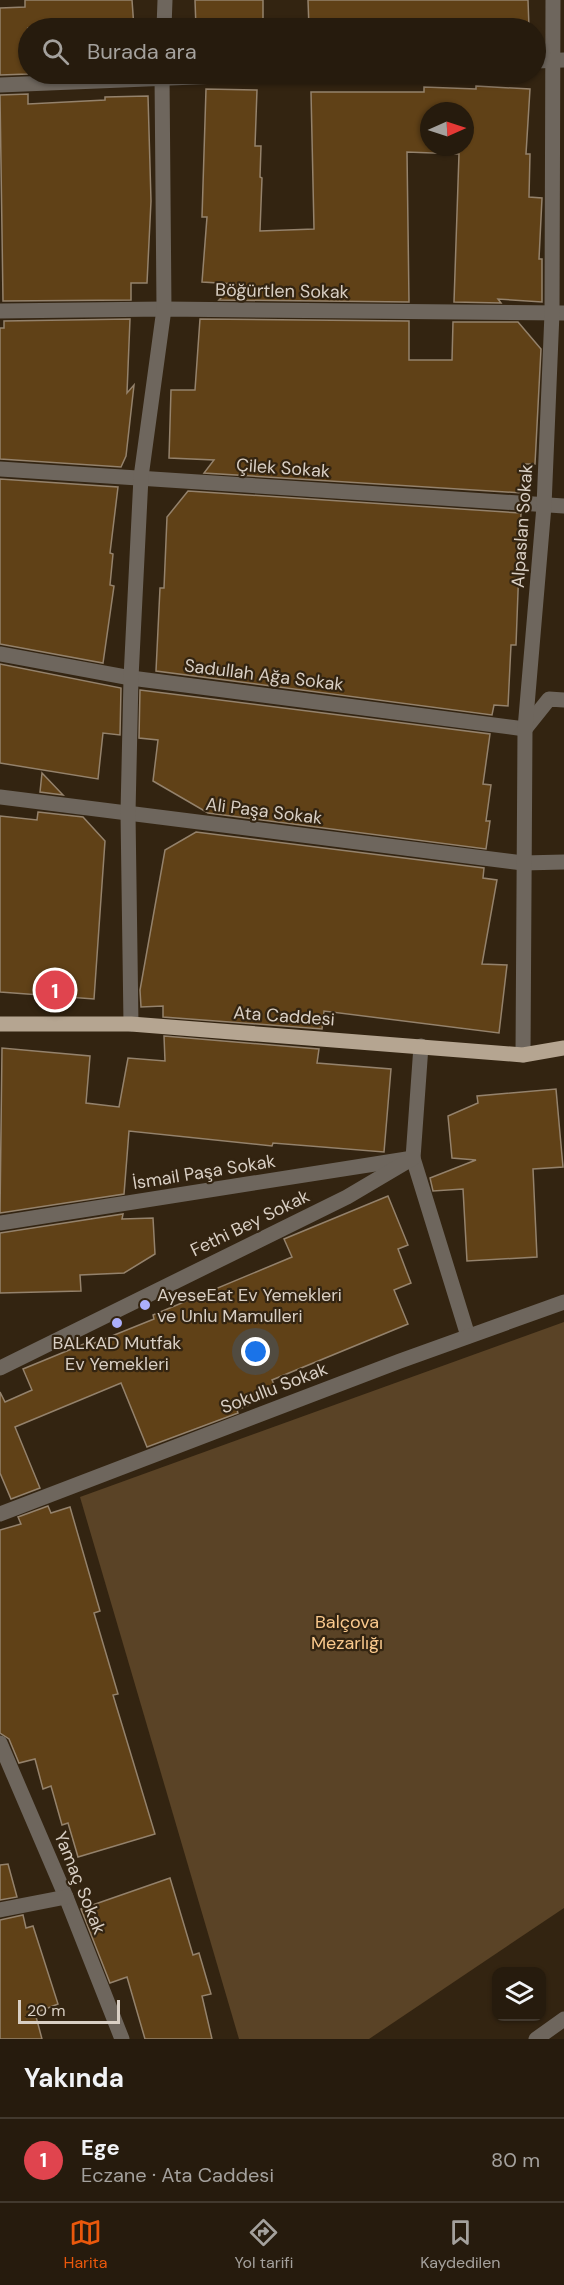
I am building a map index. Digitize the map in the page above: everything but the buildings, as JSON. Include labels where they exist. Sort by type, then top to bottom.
[{"type":"main road","name":"Ata Caddesi","points":[[0,1024],[131,1024],[523,1055],[564,1048]]},
{"type":"street","points":[[164,18],[165,0]]},
{"type":"street","name":"Alpaslan Sokak","points":[[523,1055],[525,729],[558,313],[558,60],[554,0]]},
{"type":"street","points":[[0,85],[18,84]]},
{"type":"street","points":[[131,1024],[128,813],[131,678],[141,477],[164,309],[162,84]]},
{"type":"street","name":"Böğürtlen Sokak","points":[[0,311],[164,309],[558,313]]},
{"type":"street","name":"Çilek Sokak","points":[[0,469],[564,506]]},
{"type":"street","name":"Sadullah Ağa Sokak","points":[[0,654],[131,678],[525,729]]},
{"type":"street","points":[[525,729],[549,699],[564,700]]},
{"type":"street","name":"Ali Paşa Sokak","points":[[0,797],[523,863],[564,862]]},
{"type":"street","points":[[421,1046],[413,1158],[468,1336]]},
{"type":"street","name":"İsmail Paşa Sokak","points":[[0,1223],[413,1158]]},
{"type":"street","name":"Fethi Bey Sokak","points":[[0,1368],[347,1197],[413,1158]]},
{"type":"street","name":"Sokullu Sokak","points":[[0,1514],[468,1336],[564,1302]]},
{"type":"street","name":"Yamaç Sokak","points":[[0,1743],[66,1898],[122,2039]]},
{"type":"street","points":[[0,1910],[66,1898]]},
{"type":"street","points":[[536,2039],[564,2019]]},
{"type":"green space","name":"Balçova Mezarlığı","points":[[564,1322],[564,1908],[369,2039],[239,2039],[80,1497]]},
{"type":"place","name":"Ege","points":[[55,990]]},
{"type":"place","name":"AyeseEat Ev Yemekleri ve Unlu Mamulleri","points":[[145,1305]]},
{"type":"place","name":"BALKAD Mutfak Ev Yemekleri","points":[[117,1323]]}]
